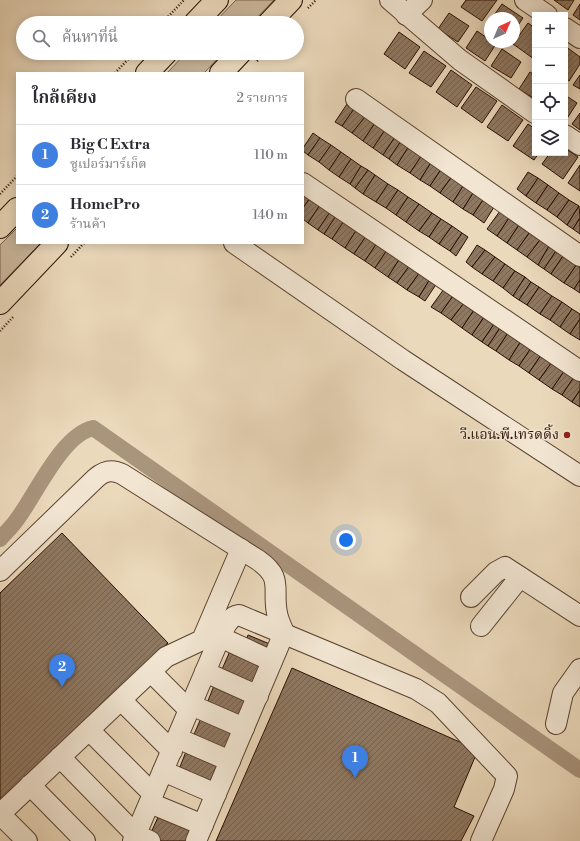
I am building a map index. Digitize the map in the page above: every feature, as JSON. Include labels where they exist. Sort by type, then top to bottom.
[{"type":"main road","points":[[202,16],[217,0]]},
{"type":"main road","points":[[276,16],[291,0]]},
{"type":"main road","points":[[148,72],[159,60]]},
{"type":"main road","points":[[222,72],[233,60]]},
{"type":"main road","points":[[0,227],[16,211]]},
{"type":"main road","points":[[0,303],[56,244]]},
{"type":"street","points":[[390,0],[460,60],[532,111]]},
{"type":"street","points":[[406,15],[422,0]]},
{"type":"street","points":[[525,0],[543,12]]},
{"type":"street","points":[[568,30],[580,38]]},
{"type":"street","points":[[356,99],[580,256]]},
{"type":"street","points":[[568,137],[580,145]]},
{"type":"street","points":[[304,184],[580,371]]},
{"type":"street","points":[[235,244],[403,360],[580,476]]},
{"type":"street","points":[[0,571],[96,478],[110,471],[122,474],[262,562],[272,574],[277,585],[276,612],[284,633],[200,833],[151,798],[89,730]]},
{"type":"street","points":[[27,841],[0,814],[173,652],[202,640],[241,549]]},
{"type":"street","points":[[471,597],[496,572],[505,567],[580,616]]},
{"type":"street","points":[[481,626],[520,577]]},
{"type":"street","points":[[140,839],[151,798],[174,744],[220,637],[228,622],[236,615],[284,633],[424,693],[438,703],[504,771],[507,776],[506,783],[481,841]]},
{"type":"street","points":[[220,637],[272,661]]},
{"type":"street","points":[[556,724],[563,693],[580,669]]},
{"type":"street","points":[[151,672],[190,707],[244,728]]},
{"type":"street","points":[[205,672],[258,696]]},
{"type":"street","points":[[121,700],[174,744],[230,761]]},
{"type":"street","points":[[60,757],[140,839]]},
{"type":"street","points":[[163,771],[216,794]]},
{"type":"street","points":[[30,785],[85,841]]},
{"type":"path","points":[[169,16],[184,0]]},
{"type":"path","points":[[116,72],[127,60]]},
{"type":"path","points":[[0,194],[16,177]]},
{"type":"shaded area","points":[[236,0],[274,0],[259,16],[221,16]]},
{"type":"shaded area","points":[[179,60],[216,60],[205,72],[168,72]]},
{"type":"shaded area","points":[[16,229],[16,244],[40,244],[0,285],[0,245]]},
{"type":"building","points":[[466,0],[497,0],[488,12],[484,12],[484,18],[482,21],[461,7]]},
{"type":"building","points":[[554,0],[574,0],[568,10]]},
{"type":"building","points":[[502,4],[514,12],[496,12]]},
{"type":"building","points":[[580,4],[580,20],[573,15]]},
{"type":"building","points":[[449,13],[469,26],[458,42],[438,29]]},
{"type":"building","points":[[528,23],[532,26],[532,58],[519,48],[520,48],[520,34]]},
{"type":"building","points":[[477,31],[484,36],[484,48],[493,48],[485,61],[466,48]]},
{"type":"building","points":[[399,32],[420,47],[405,69],[384,54]]},
{"type":"building","points":[[568,48],[580,57],[580,64],[569,81]]},
{"type":"building","points":[[502,49],[521,62],[511,78],[491,66]]},
{"type":"building","points":[[424,51],[446,66],[431,87],[409,73]]},
{"type":"building","points":[[451,70],[472,85],[457,107],[436,92]]},
{"type":"building","points":[[530,72],[532,73],[532,97],[519,89]]},
{"type":"building","points":[[580,75],[580,89],[573,85]]},
{"type":"building","points":[[476,87],[497,101],[482,123],[461,108]]},
{"type":"building","points":[[568,97],[577,103],[568,117]]},
{"type":"building","points":[[347,104],[354,109],[342,126],[335,122]]},
{"type":"building","points":[[502,105],[523,120],[508,141],[487,127]]},
{"type":"building","points":[[354,109],[365,117],[352,133],[342,126]]},
{"type":"building","points":[[580,113],[580,130],[572,124]]},
{"type":"building","points":[[365,117],[375,123],[363,141],[352,133]]},
{"type":"building","points":[[375,123],[385,130],[373,148],[363,141]]},
{"type":"building","points":[[528,124],[532,127],[532,156],[537,156],[534,160],[513,146]]},
{"type":"building","points":[[385,130],[395,137],[383,155],[373,148]]},
{"type":"building","points":[[313,133],[320,138],[308,155],[304,152],[304,146]]},
{"type":"building","points":[[395,137],[401,141],[389,159],[383,155]]},
{"type":"building","points":[[320,138],[331,145],[319,162],[308,155]]},
{"type":"building","points":[[401,141],[409,146],[397,165],[389,159]]},
{"type":"building","points":[[331,145],[341,152],[329,170],[319,162]]},
{"type":"building","points":[[409,146],[422,155],[410,173],[397,165]]},
{"type":"building","points":[[568,150],[578,157],[563,179],[542,164],[548,156],[568,156]]},
{"type":"building","points":[[341,152],[351,159],[339,177],[329,170]]},
{"type":"building","points":[[422,155],[432,161],[420,180],[410,173]]},
{"type":"building","points":[[351,159],[361,166],[350,184],[339,177]]},
{"type":"building","points":[[432,161],[442,168],[430,186],[420,180]]},
{"type":"building","points":[[580,165],[580,191],[568,183]]},
{"type":"building","points":[[361,166],[368,170],[355,188],[350,184]]},
{"type":"building","points":[[442,168],[453,175],[440,193],[430,186]]},
{"type":"building","points":[[368,170],[375,175],[363,194],[355,188]]},
{"type":"building","points":[[528,172],[538,178],[526,196],[517,189]]},
{"type":"building","points":[[375,175],[388,184],[376,202],[363,194]]},
{"type":"building","points":[[453,175],[465,183],[453,202],[440,193]]},
{"type":"building","points":[[538,178],[548,185],[536,203],[526,196]]},
{"type":"building","points":[[465,183],[475,190],[463,209],[453,202]]},
{"type":"building","points":[[388,184],[398,190],[386,208],[376,202]]},
{"type":"building","points":[[548,185],[559,193],[547,210],[536,203]]},
{"type":"building","points":[[398,190],[408,197],[396,215],[386,208]]},
{"type":"building","points":[[475,190],[485,197],[473,215],[463,209]]},
{"type":"building","points":[[559,193],[569,200],[557,217],[547,210]]},
{"type":"building","points":[[304,195],[310,198],[304,207]]},
{"type":"building","points":[[408,197],[419,204],[406,222],[396,215]]},
{"type":"building","points":[[485,197],[496,204],[484,223],[473,215]]},
{"type":"building","points":[[310,198],[320,205],[308,223],[304,220],[304,207]]},
{"type":"building","points":[[569,200],[579,206],[567,225],[557,217]]},
{"type":"building","points":[[419,204],[432,213],[419,231],[406,222]]},
{"type":"building","points":[[320,205],[330,212],[318,230],[308,223]]},
{"type":"building","points":[[579,206],[580,218],[573,229],[567,225]]},
{"type":"building","points":[[500,211],[509,218],[497,236],[487,229]]},
{"type":"building","points":[[330,212],[336,216],[324,234],[318,230]]},
{"type":"building","points":[[432,213],[441,219],[429,237],[419,231]]},
{"type":"building","points":[[336,216],[344,221],[332,239],[324,234]]},
{"type":"building","points":[[509,218],[519,225],[507,243],[497,236]]},
{"type":"building","points":[[580,218],[580,234],[573,229]]},
{"type":"building","points":[[441,219],[452,226],[439,244],[429,237]]},
{"type":"building","points":[[344,221],[357,229],[345,248],[332,239]]},
{"type":"building","points":[[519,225],[530,232],[517,250],[507,243]]},
{"type":"building","points":[[452,226],[462,233],[450,251],[439,244]]},
{"type":"building","points":[[357,229],[366,236],[354,254],[345,248]]},
{"type":"building","points":[[530,232],[540,240],[527,257],[517,250]]},
{"type":"building","points":[[462,233],[468,237],[456,256],[450,251]]},
{"type":"building","points":[[366,236],[377,243],[365,261],[354,254]]},
{"type":"building","points":[[540,240],[549,246],[538,265],[527,257]]},
{"type":"building","points":[[377,243],[387,250],[375,268],[365,261]]},
{"type":"building","points":[[477,245],[485,250],[472,267],[466,262]]},
{"type":"building","points":[[549,246],[556,251],[544,269],[538,265]]},
{"type":"building","points":[[387,250],[400,258],[388,277],[375,268]]},
{"type":"building","points":[[485,250],[495,257],[482,274],[472,267]]},
{"type":"building","points":[[556,251],[563,256],[551,274],[544,269]]},
{"type":"building","points":[[563,256],[577,264],[564,283],[551,274]]},
{"type":"building","points":[[495,257],[505,264],[493,281],[482,274]]},
{"type":"building","points":[[400,258],[410,265],[397,283],[388,277]]},
{"type":"building","points":[[505,264],[515,271],[503,288],[493,281]]},
{"type":"building","points":[[577,264],[580,266],[580,280],[574,289],[564,283]]},
{"type":"building","points":[[410,265],[420,272],[407,290],[397,283]]},
{"type":"building","points":[[515,271],[525,277],[513,296],[503,288]]},
{"type":"building","points":[[420,272],[430,279],[419,297],[407,290]]},
{"type":"building","points":[[525,277],[531,282],[519,300],[513,296]]},
{"type":"building","points":[[430,279],[437,283],[425,301],[419,297]]},
{"type":"building","points":[[580,280],[580,293],[574,289]]},
{"type":"building","points":[[531,282],[539,287],[527,305],[519,300]]},
{"type":"building","points":[[539,287],[552,296],[540,314],[527,305]]},
{"type":"building","points":[[444,289],[453,296],[441,313],[431,307]]},
{"type":"building","points":[[453,296],[464,303],[451,320],[441,313]]},
{"type":"building","points":[[552,296],[562,302],[550,320],[540,314]]},
{"type":"building","points":[[562,302],[572,309],[560,327],[550,320]]},
{"type":"building","points":[[464,303],[474,310],[462,328],[451,320]]},
{"type":"building","points":[[572,309],[580,314],[580,319],[570,334],[560,327]]},
{"type":"building","points":[[474,310],[484,317],[472,335],[462,328]]},
{"type":"building","points":[[484,317],[494,324],[482,342],[472,335]]},
{"type":"building","points":[[580,319],[580,340],[570,334]]},
{"type":"building","points":[[494,324],[500,328],[488,346],[482,342]]},
{"type":"building","points":[[500,328],[508,333],[496,351],[488,346]]},
{"type":"building","points":[[508,333],[521,341],[509,360],[496,351]]},
{"type":"building","points":[[521,341],[531,348],[519,366],[509,360]]},
{"type":"building","points":[[531,348],[541,355],[529,373],[519,366]]},
{"type":"building","points":[[541,355],[552,362],[539,380],[529,373]]},
{"type":"building","points":[[552,362],[565,370],[552,389],[539,380]]},
{"type":"building","points":[[565,370],[574,377],[562,395],[552,389]]},
{"type":"building","points":[[574,377],[580,381],[580,390],[572,402],[562,395]]},
{"type":"building","points":[[580,390],[580,407],[572,402]]},
{"type":"building","points":[[62,533],[168,643],[0,806],[0,593]]},
{"type":"building","points":[[248,635],[277,647],[273,657],[244,645]]},
{"type":"building","points":[[230,651],[265,665],[256,688],[220,674]]},
{"type":"building","points":[[292,668],[478,750],[454,807],[474,816],[461,841],[216,841]]},
{"type":"building","points":[[215,683],[251,698],[241,721],[206,706]]},
{"type":"building","points":[[202,716],[237,731],[228,754],[192,739]]},
{"type":"building","points":[[187,749],[223,764],[213,787],[178,772]]},
{"type":"building","points":[[159,815],[194,830],[190,841],[158,841],[149,837]]},
{"type":"waterway","points":[[0,539],[16,521],[60,453],[82,433],[93,428],[580,770]]},
{"type":"place","name":"วี.แอน.พี.เทรดดิ้ง","points":[[567,435]]},
{"type":"place","name":"HomePro","points":[[62,687]]},
{"type":"place","name":"Big C Extra","points":[[355,778]]}]
